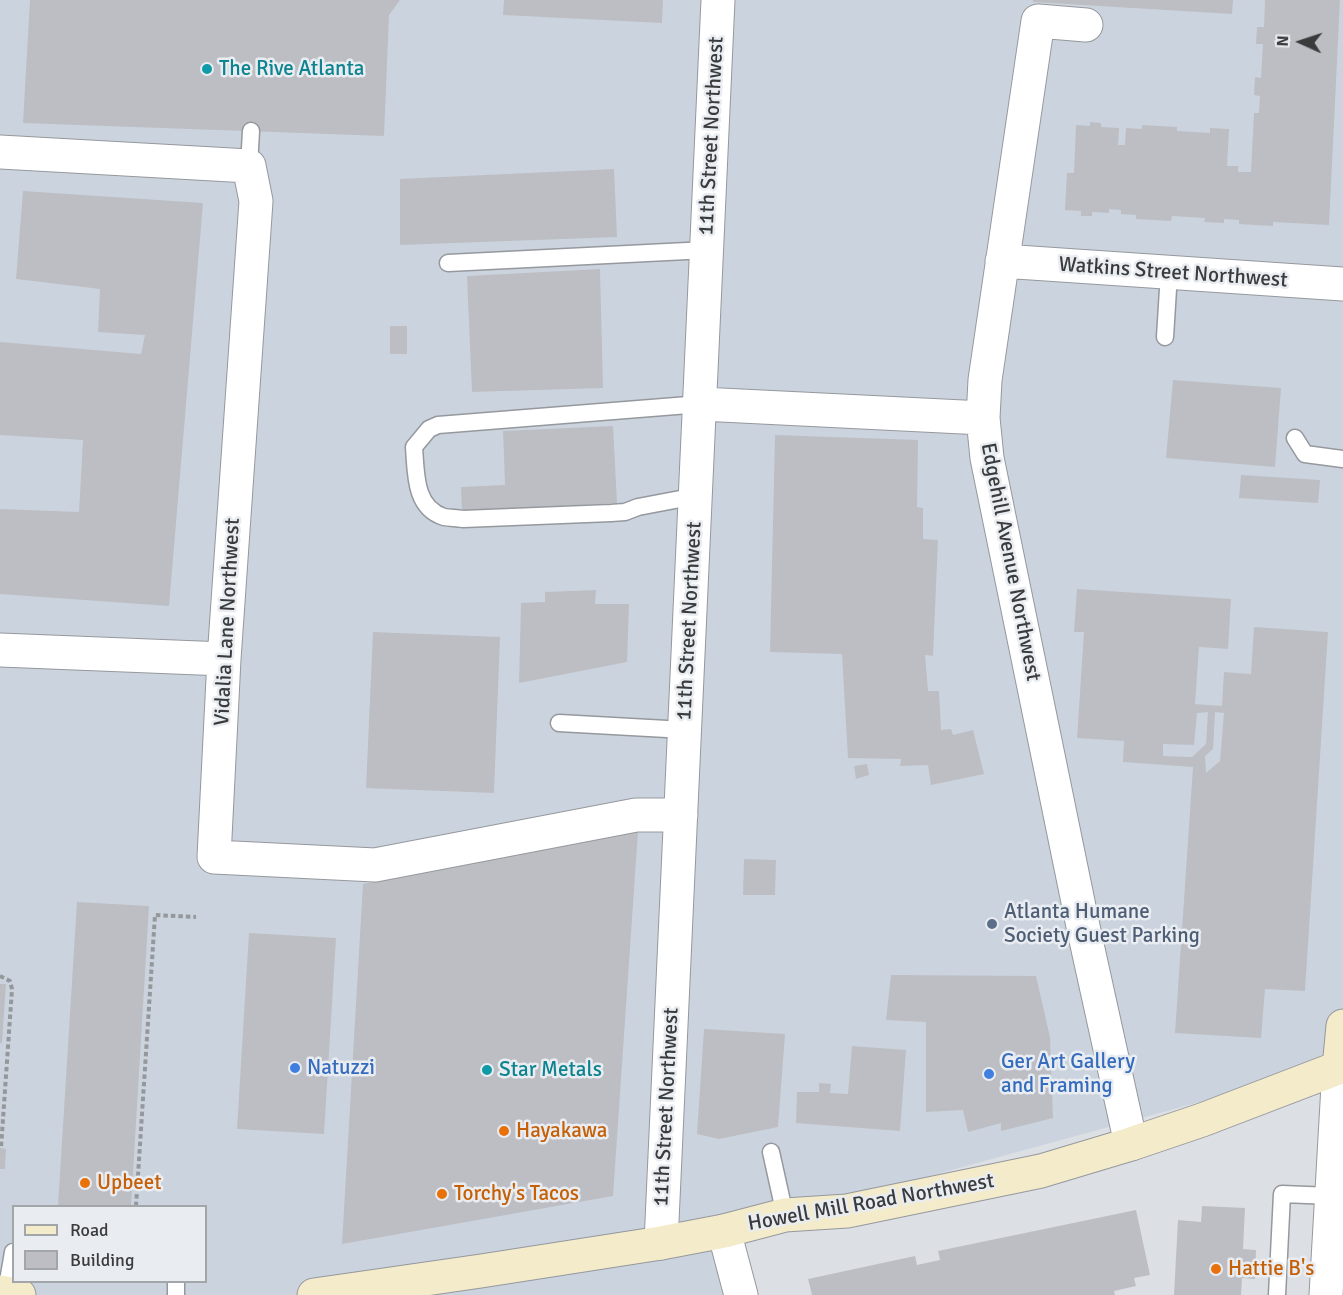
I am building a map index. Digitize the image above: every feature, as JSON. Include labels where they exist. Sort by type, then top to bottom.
[{"type":"main road","points":[[1341,1067],[1343,1026]]},
{"type":"main road","name":"Howell Mill Road Northwest","points":[[320,1295],[661,1243],[724,1231],[785,1215],[847,1211],[1041,1171],[1213,1116],[1341,1067]]},
{"type":"street","name":"11th Street Northwest","points":[[661,1243],[718,0]]},
{"type":"street","name":"Edgehill Avenue Northwest","points":[[1086,25],[1038,21],[985,380],[983,418],[987,458],[1080,913],[1131,1144]]},
{"type":"street","points":[[0,152],[249,166]]},
{"type":"street","name":"Vidalia Lane Northwest","points":[[249,166],[256,201],[224,658],[214,857],[375,865],[636,814],[681,815]]},
{"type":"street","name":"Watkins Street Northwest","points":[[1002,261],[1343,284]]},
{"type":"street","points":[[701,404],[983,418]]},
{"type":"street","points":[[0,650],[224,658]]},
{"type":"street","points":[[1326,1295],[1336,1254],[1332,1196],[1341,1067]]},
{"type":"street","points":[[724,1231],[741,1295]]},
{"type":"lane","points":[[249,166],[251,131]]},
{"type":"lane","points":[[448,263],[707,250]]},
{"type":"lane","points":[[1165,337],[1169,273]]},
{"type":"lane","points":[[696,496],[638,507],[625,512],[463,519],[443,517],[428,506],[418,492],[414,447],[429,429],[438,425],[701,404]]},
{"type":"lane","points":[[1295,438],[1305,454],[1343,459]]},
{"type":"lane","points":[[559,723],[685,730]]},
{"type":"lane","points":[[771,1152],[785,1215]]},
{"type":"lane","points":[[1277,1295],[1282,1194],[1332,1196]]},
{"type":"lane","points":[[8,1293],[12,1260]]},
{"type":"path","points":[[136,1205],[155,915],[196,917]]},
{"type":"path","points":[[0,976],[10,981],[12,990],[0,1148]]},
{"type":"shaded area","points":[[0,0],[1343,0],[1343,1295],[1317,1295],[1331,1066],[715,1235],[727,1295],[0,1295]]},
{"type":"building","name":"The Rive Atlanta","points":[[30,0],[400,0],[389,15],[384,136],[23,123]]},
{"type":"building","points":[[504,0],[663,0],[662,23],[503,15]]},
{"type":"building","points":[[1033,0],[1233,0],[1232,14],[1033,2]]},
{"type":"building","points":[[1265,0],[1340,0],[1329,225],[1273,222],[1273,226],[1239,224],[1239,220],[1224,219],[1224,223],[1204,222],[1205,218],[1172,216],[1171,221],[1136,219],[1136,215],[1121,214],[1121,210],[1109,209],[1109,213],[1092,212],[1092,216],[1081,216],[1081,211],[1065,210],[1067,173],[1074,173],[1076,125],[1090,126],[1090,122],[1101,123],[1101,127],[1119,128],[1118,145],[1125,145],[1126,128],[1142,129],[1142,125],[1177,127],[1177,131],[1210,133],[1210,128],[1229,129],[1227,166],[1238,166],[1238,172],[1251,172],[1254,113],[1259,113],[1260,96],[1254,95],[1255,77],[1261,78],[1263,44],[1256,44],[1257,27],[1264,27]]},
{"type":"building","points":[[614,169],[617,237],[400,245],[400,179]]},
{"type":"building","points":[[23,191],[203,203],[169,606],[0,594],[0,509],[79,512],[83,440],[0,435],[0,342],[141,354],[145,335],[98,332],[100,289],[16,279]]},
{"type":"building","points":[[600,269],[603,388],[472,392],[467,276]]},
{"type":"building","points":[[390,326],[407,326],[407,354],[390,354]]},
{"type":"building","points":[[1173,380],[1281,388],[1275,467],[1166,458]]},
{"type":"building","points":[[613,426],[617,503],[462,511],[461,487],[505,485],[503,431]]},
{"type":"building","points":[[775,435],[918,440],[917,507],[923,508],[923,539],[938,540],[933,656],[925,655],[928,691],[939,691],[941,730],[951,729],[953,735],[973,730],[984,774],[931,785],[928,765],[900,766],[901,759],[848,758],[842,654],[770,652]]},
{"type":"building","points":[[1241,475],[1320,480],[1318,503],[1239,498]]},
{"type":"building","points":[[1077,589],[1231,599],[1228,649],[1199,647],[1195,704],[1222,706],[1224,672],[1251,674],[1254,627],[1328,632],[1305,991],[1265,989],[1261,1038],[1175,1033],[1193,767],[1123,762],[1124,741],[1077,738],[1084,632],[1074,632]],"holes":[[[1208,712],[1206,744],[1192,757],[1163,756],[1163,744],[1194,745],[1197,713]],[[1215,712],[1224,713],[1220,761],[1206,773],[1205,756],[1213,749]]]},
{"type":"building","points":[[596,590],[595,604],[629,604],[627,662],[519,683],[521,603],[545,602],[545,592]]},
{"type":"building","points":[[373,632],[500,637],[494,793],[366,788]]},
{"type":"building","points":[[867,764],[869,775],[856,779],[854,766]]},
{"type":"building","name":"Star Metals","points":[[638,831],[613,1196],[342,1244],[363,884]]},
{"type":"building","points":[[744,859],[776,860],[775,895],[743,895]]},
{"type":"building","points":[[77,902],[149,906],[131,1205],[58,1205]]},
{"type":"building","points":[[249,933],[336,938],[324,1134],[237,1129]]},
{"type":"building","name":"Ger Art Gallery and Framing","points":[[891,975],[1036,976],[1050,1037],[1053,1118],[1001,1131],[1001,1123],[968,1132],[963,1110],[926,1112],[926,1022],[886,1020]]},
{"type":"building","points":[[0,984],[6,984],[2,1043],[0,1043]]},
{"type":"building","points":[[704,1029],[785,1034],[778,1127],[719,1139],[697,1134]]},
{"type":"building","points":[[852,1046],[906,1050],[900,1131],[796,1123],[797,1092],[819,1092],[819,1083],[831,1084],[830,1093],[848,1094]]},
{"type":"building","points":[[0,1148],[6,1149],[5,1169],[0,1169]]},
{"type":"building","points":[[1202,1206],[1245,1208],[1243,1249],[1256,1250],[1255,1279],[1242,1278],[1241,1295],[1174,1295],[1178,1220],[1201,1222]]},
{"type":"building","points":[[1136,1210],[1150,1275],[1134,1278],[1136,1286],[1114,1291],[1115,1295],[812,1295],[808,1279],[915,1256],[917,1265],[940,1260],[938,1251]]},
{"type":"place","name":"The Rive Atlanta","points":[[207,69]]},
{"type":"place","name":"Atlanta Humane Society Guest Parking","points":[[992,924]]},
{"type":"place","name":"Natuzzi","points":[[295,1068]]},
{"type":"place","name":"Star Metals","points":[[487,1070]]},
{"type":"place","name":"Ger Art Gallery and Framing","points":[[989,1074]]},
{"type":"place","name":"Hayakawa","points":[[504,1131]]},
{"type":"place","name":"Upbeet","points":[[85,1183]]},
{"type":"place","name":"Torchy's Tacos","points":[[442,1194]]},
{"type":"place","name":"Hattie B's","points":[[1216,1269]]}]
